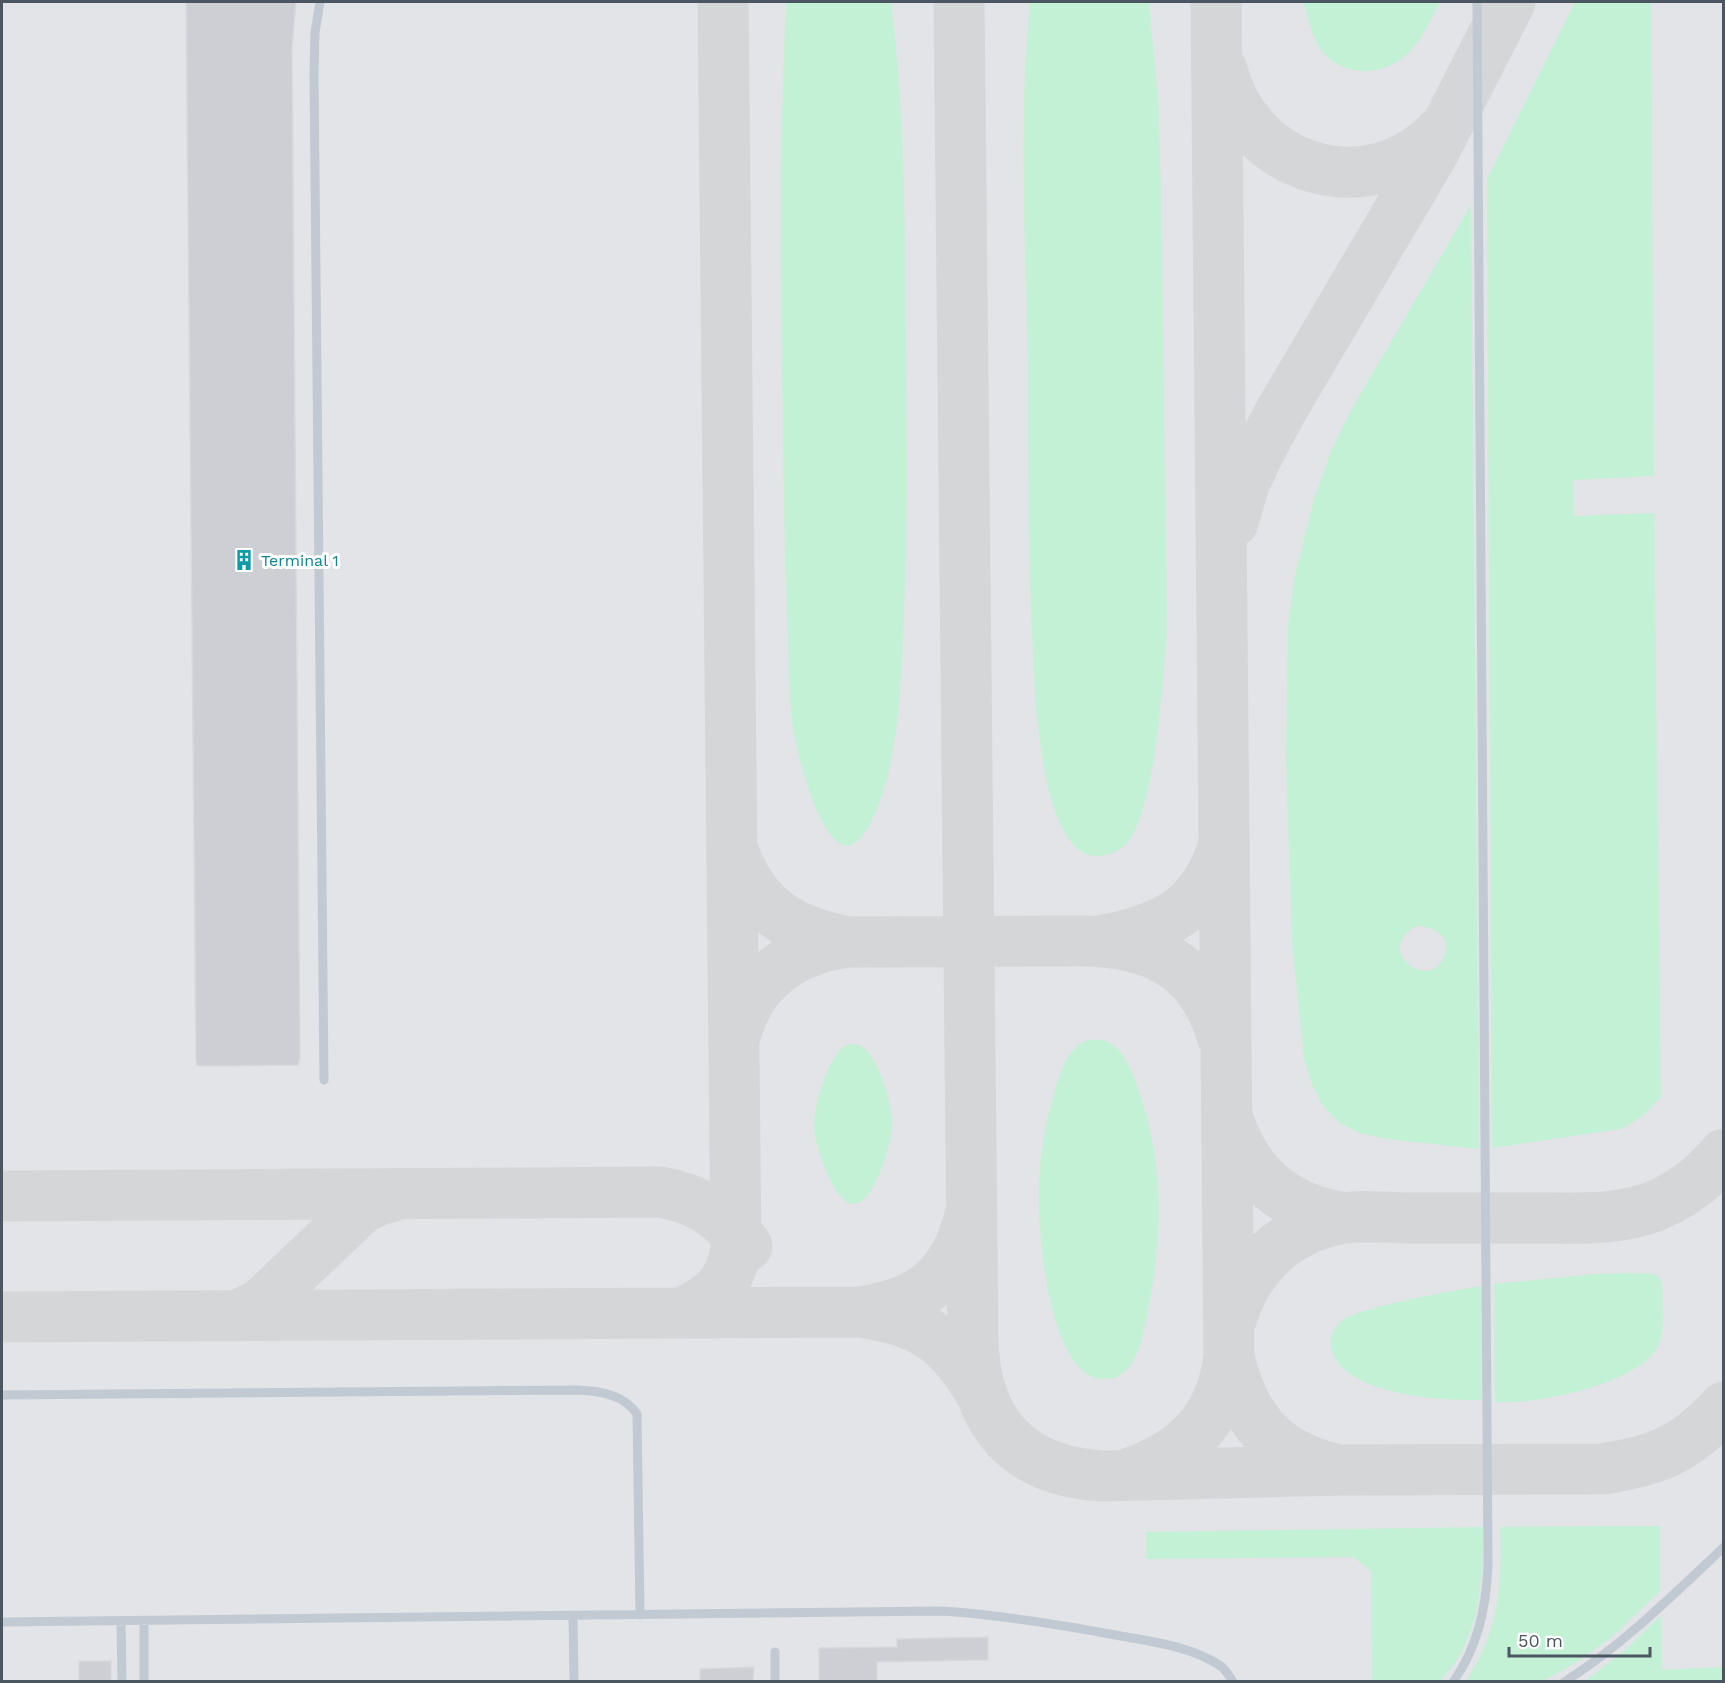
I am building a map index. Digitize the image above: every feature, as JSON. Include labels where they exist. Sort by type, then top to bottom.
[{"type":"lane","points":[[320,2],[315,32],[314,74],[324,1080]]},
{"type":"lane","points":[[1453,1682],[1472,1648],[1481,1625],[1487,1596],[1488,1566],[1477,2]]},
{"type":"lane","points":[[2,1395],[579,1390],[616,1397],[633,1408],[637,1414],[640,1615]]},
{"type":"lane","points":[[1564,1682],[1601,1656],[1678,1591],[1724,1547]]},
{"type":"lane","points":[[2,1622],[942,1611],[993,1615],[1082,1628],[1175,1647],[1203,1657],[1223,1668],[1233,1682]]},
{"type":"lane","points":[[573,1616],[574,1682]]},
{"type":"lane","points":[[121,1621],[122,1682]]},
{"type":"lane","points":[[144,1621],[144,1682]]},
{"type":"lane","points":[[775,1652],[775,1682]]},
{"type":"shaded area","points":[[2,2],[1723,2],[1723,1681],[2,1682]]},
{"type":"green space","points":[[787,2],[891,2],[900,98],[905,244],[907,474],[901,673],[896,732],[884,788],[870,823],[858,841],[851,845],[840,844],[830,834],[820,818],[795,739],[790,700],[784,521],[781,226]]},
{"type":"green space","points":[[1030,2],[1149,2],[1158,99],[1167,628],[1156,742],[1144,803],[1136,827],[1126,844],[1114,852],[1099,856],[1089,855],[1077,848],[1059,821],[1047,784],[1036,708],[1030,567],[1024,186],[1024,94]]},
{"type":"green space","points":[[1303,2],[1440,2],[1419,39],[1402,58],[1382,69],[1359,71],[1337,64],[1322,52],[1315,39]]},
{"type":"green space","points":[[1575,2],[1651,2],[1654,476],[1573,480],[1574,516],[1654,513],[1661,1096],[1643,1115],[1620,1129],[1492,1148],[1487,179]]},
{"type":"green space","points":[[1471,205],[1479,1149],[1387,1139],[1360,1133],[1340,1123],[1323,1106],[1312,1085],[1304,1058],[1292,943],[1286,757],[1288,626],[1294,579],[1314,499],[1331,451],[1351,410]],"holes":[[[1416,926],[1438,932],[1446,946],[1439,965],[1430,971],[1419,970],[1410,965],[1402,957],[1400,947],[1404,936]]]},
{"type":"green space","points":[[1089,1040],[1109,1042],[1116,1047],[1130,1068],[1146,1113],[1156,1168],[1158,1196],[1153,1282],[1141,1341],[1126,1371],[1107,1379],[1087,1374],[1071,1356],[1059,1330],[1050,1298],[1040,1232],[1040,1172],[1049,1113],[1057,1082],[1066,1060],[1076,1048]]},
{"type":"green space","points":[[849,1044],[864,1048],[876,1064],[885,1086],[892,1119],[888,1147],[880,1173],[867,1196],[860,1202],[852,1204],[845,1201],[832,1184],[818,1148],[814,1129],[819,1095],[829,1068],[835,1056]]},
{"type":"green space","points":[[1595,1274],[1653,1274],[1660,1279],[1662,1284],[1661,1338],[1649,1358],[1610,1381],[1586,1389],[1535,1400],[1495,1402],[1494,1284]]},
{"type":"green space","points":[[1481,1286],[1481,1400],[1421,1397],[1375,1386],[1355,1377],[1341,1366],[1332,1351],[1331,1339],[1335,1328],[1349,1317],[1407,1300]]},
{"type":"green space","points":[[1660,1526],[1660,1591],[1613,1636],[1577,1662],[1543,1681],[1466,1681],[1486,1644],[1492,1626],[1499,1588],[1500,1527]]},
{"type":"green space","points":[[1483,1527],[1480,1589],[1471,1629],[1464,1648],[1440,1681],[1372,1681],[1371,1571],[1353,1557],[1146,1559],[1146,1532]]},
{"type":"green space","points":[[1661,1615],[1662,1670],[1723,1667],[1723,1681],[1585,1681],[1625,1650]]},
{"type":"building","name":"Terminal 1","points":[[186,2],[296,2],[292,48],[300,1058],[298,1065],[204,1066],[197,1065],[196,1058]]},
{"type":"building","points":[[988,1637],[988,1660],[877,1662],[877,1682],[819,1682],[819,1648],[897,1647],[897,1639]]},
{"type":"building","points":[[79,1661],[111,1661],[111,1682],[79,1682]]},
{"type":"building","points":[[754,1667],[753,1682],[700,1682],[700,1669]]},
{"type":"taxiway","points":[[681,1313],[718,1290],[729,1273],[736,1250],[723,2]]},
{"type":"taxiway","points":[[959,2],[973,1340],[982,1396],[993,1418],[1007,1437],[1025,1453],[1047,1464],[1072,1472],[1102,1476],[1344,1470],[1602,1469],[1639,1462],[1669,1451],[1697,1433],[1724,1407]]},
{"type":"taxiway","points":[[1131,1473],[1170,1455],[1199,1430],[1210,1415],[1218,1398],[1225,1379],[1229,1357],[1216,2]]},
{"type":"taxiway","points":[[1233,522],[1244,484],[1258,454],[1282,409],[1433,153],[1510,2]]},
{"type":"taxiway","points":[[1222,70],[1236,105],[1257,133],[1283,154],[1314,167],[1347,172],[1380,168],[1412,155],[1441,131]]},
{"type":"taxiway","points":[[1104,940],[1146,929],[1164,922],[1179,912],[1205,886],[1224,845]]},
{"type":"taxiway","points":[[733,850],[751,887],[776,914],[809,932],[849,942]]},
{"type":"taxiway","points":[[735,1036],[751,998],[776,970],[809,952],[828,946],[849,942],[1078,941],[1128,946],[1150,952],[1169,961],[1201,990],[1213,1011],[1222,1036]]},
{"type":"taxiway","points":[[1228,1119],[1246,1158],[1272,1187],[1288,1199],[1306,1208],[1347,1218]]},
{"type":"taxiway","points":[[1231,1320],[1246,1284],[1257,1268],[1284,1242],[1319,1224],[1355,1217],[1579,1218],[1626,1214],[1655,1206],[1684,1191],[1724,1154]]},
{"type":"taxiway","points":[[2,1196],[660,1192],[687,1199],[709,1210],[728,1225],[747,1246]]},
{"type":"taxiway","points":[[232,1316],[262,1303],[362,1208],[399,1194]]},
{"type":"taxiway","points":[[859,1312],[899,1303],[931,1285],[954,1258],[969,1219]]},
{"type":"taxiway","points":[[2,1317],[859,1312],[900,1320],[931,1335],[957,1358],[980,1392]]},
{"type":"taxiway","points":[[1229,1357],[1242,1397],[1262,1429],[1292,1453],[1332,1468]]},
{"type":"place","name":"Terminal 1","points":[[244,560]]}]
